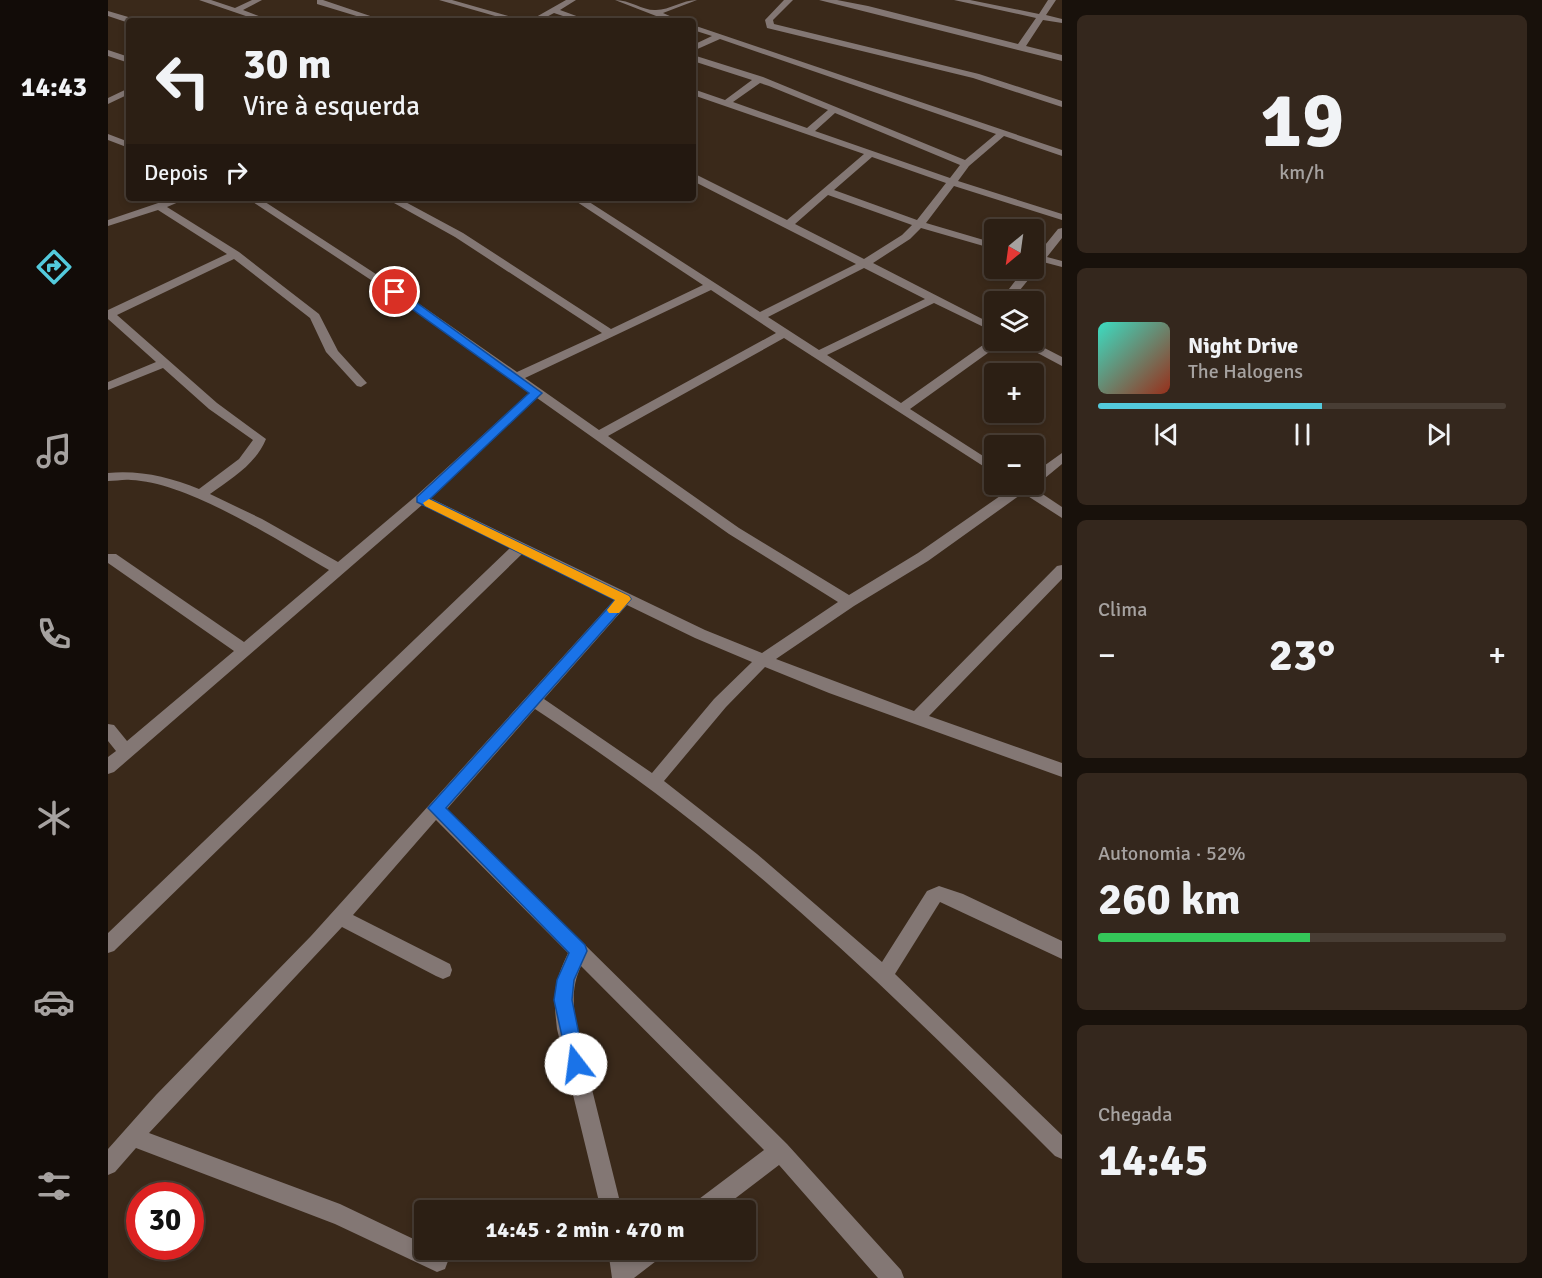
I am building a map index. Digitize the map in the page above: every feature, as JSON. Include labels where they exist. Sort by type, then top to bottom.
[{"type":"street","points":[[203,0],[258,18]]},
{"type":"street","points":[[236,11],[258,0]]},
{"type":"street","points":[[443,0],[486,6],[515,18]]},
{"type":"street","points":[[538,18],[572,0]]},
{"type":"street","points":[[618,0],[669,18]]},
{"type":"street","points":[[656,13],[693,0]]},
{"type":"street","points":[[789,0],[769,20],[770,26],[976,76],[1062,104]]},
{"type":"street","points":[[823,0],[899,15],[1062,58]]},
{"type":"street","points":[[958,0],[1062,21]]},
{"type":"street","points":[[1020,48],[1052,0]]},
{"type":"street","points":[[320,2],[371,18]]},
{"type":"street","points":[[553,10],[577,18]]},
{"type":"street","points":[[108,13],[126,19]]},
{"type":"street","points":[[696,28],[1062,153]]},
{"type":"street","points":[[696,47],[720,36]]},
{"type":"street","points":[[110,55],[126,59]]},
{"type":"street","points":[[696,59],[760,80],[966,164]]},
{"type":"street","points":[[726,102],[760,80]]},
{"type":"street","points":[[108,101],[126,92]]},
{"type":"street","points":[[696,93],[810,130],[953,183],[1062,217]]},
{"type":"street","points":[[696,103],[705,96]]},
{"type":"street","points":[[810,130],[834,110]]},
{"type":"street","points":[[760,317],[866,263],[906,237],[920,224],[966,164],[1004,132]]},
{"type":"street","points":[[108,137],[126,143]]},
{"type":"street","points":[[108,146],[126,143]]},
{"type":"street","points":[[789,224],[871,153]]},
{"type":"street","points":[[696,178],[984,324]]},
{"type":"street","points":[[828,192],[920,224],[984,243]]},
{"type":"street","points":[[257,201],[318,239],[742,536],[849,602]]},
{"type":"street","points":[[396,201],[459,235],[610,333]]},
{"type":"street","points":[[581,201],[984,462]]},
{"type":"street","points":[[108,223],[165,202],[315,316],[338,359],[361,383]]},
{"type":"street","points":[[1044,251],[1062,231]]},
{"type":"street","points":[[200,495],[247,459],[258,448],[260,440],[213,406],[108,314],[235,254]]},
{"type":"street","points":[[1044,263],[1062,264]]},
{"type":"street","points":[[517,377],[711,286]]},
{"type":"street","points":[[819,355],[933,298]]},
{"type":"street","points":[[599,435],[785,333]]},
{"type":"street","points":[[902,408],[984,350]]},
{"type":"street","points":[[1040,351],[1062,362]]},
{"type":"street","points":[[108,386],[164,363]]},
{"type":"street","points":[[108,767],[338,568],[421,500],[536,393]]},
{"type":"street","points":[[1044,470],[1062,457]]},
{"type":"street","points":[[108,477],[126,473],[142,475],[200,495],[338,568]]},
{"type":"street","points":[[653,783],[720,703],[763,660],[849,602],[923,557],[1010,495]]},
{"type":"street","points":[[1039,495],[1062,513]]},
{"type":"street","points":[[421,500],[624,599],[763,660],[916,719],[1059,766]]},
{"type":"street","points":[[108,945],[520,547]]},
{"type":"street","points":[[111,558],[244,650]]},
{"type":"street","points":[[916,719],[1062,570]]},
{"type":"street","points":[[108,1165],[339,917],[624,599]]},
{"type":"street","points":[[534,700],[653,783],[759,866],[883,976],[1062,1149]]},
{"type":"street","points":[[108,730],[126,751]]},
{"type":"street","points":[[436,808],[780,1151],[892,1278]]},
{"type":"street","points":[[883,976],[933,897],[939,894],[957,900],[1062,950]]},
{"type":"street","points":[[339,917],[443,970]]},
{"type":"street","points":[[579,951],[565,980],[563,1000],[567,1029],[597,1141],[609,1200]]},
{"type":"street","points":[[133,1137],[340,1215],[437,1261]]},
{"type":"street","points":[[716,1200],[780,1151]]},
{"type":"street","points":[[620,1260],[623,1275],[640,1260]]},
{"type":"slow traffic","points":[[429,503],[624,599],[614,610]]},
{"type":"route","points":[[395,292],[517,377],[536,393],[421,500],[624,599],[436,808],[579,951],[565,980],[563,1000],[567,1029],[576,1064]]}]
